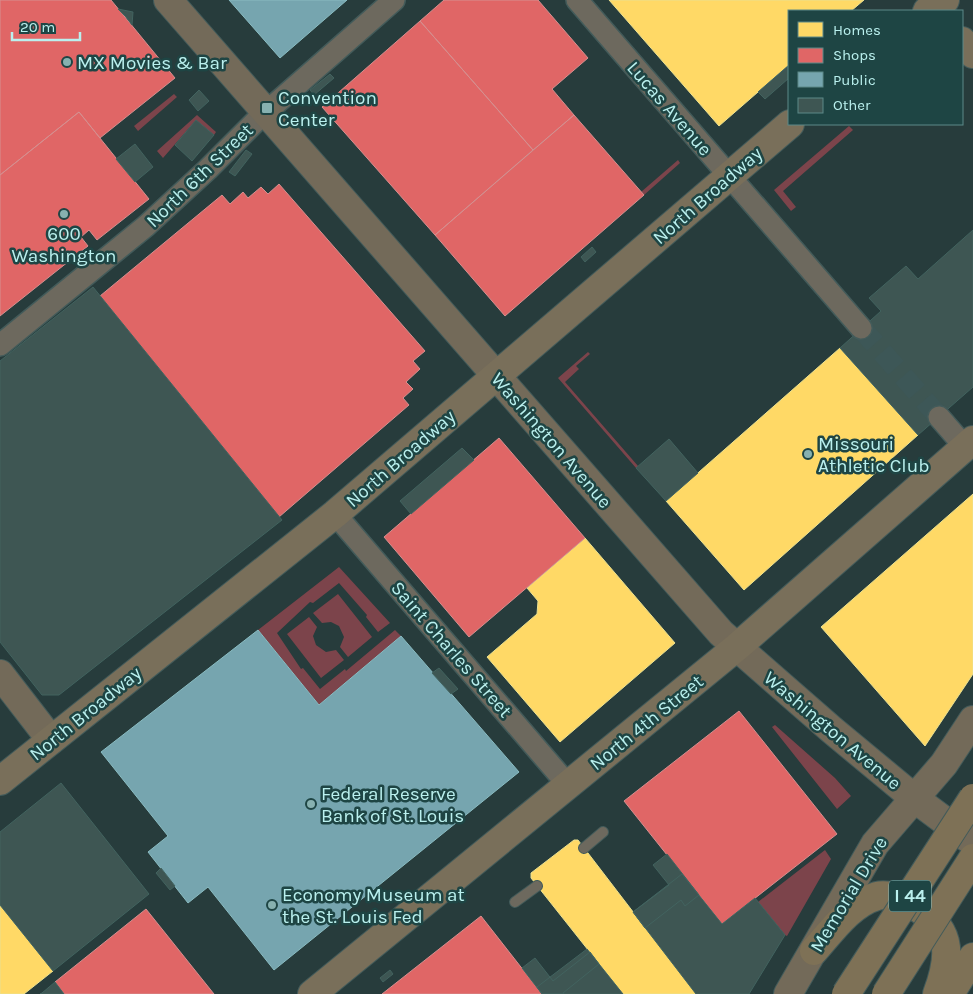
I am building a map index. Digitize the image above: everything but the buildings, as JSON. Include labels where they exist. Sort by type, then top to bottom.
[{"type":"highway","name":"I 44","points":[[846,994],[973,798]]},
{"type":"highway","name":"I 44","points":[[886,994],[973,858]]},
{"type":"highway","points":[[814,951],[840,922],[866,901],[878,896],[890,895],[903,899],[937,922],[945,940],[946,962],[936,994]]},
{"type":"highway","points":[[950,994],[973,957]]},
{"type":"main road","name":"Washington Avenue","points":[[168,0],[707,617],[737,648],[832,730],[914,798],[973,842]]},
{"type":"main road","points":[[963,42],[973,54]]},
{"type":"main road","name":"North Broadway","points":[[0,781],[335,514],[789,125]]},
{"type":"main road","name":"North 4th Street","points":[[312,994],[737,648],[969,444]]},
{"type":"main road","points":[[0,674],[52,740]]},
{"type":"main road","name":"Memorial Drive","points":[[788,994],[875,844],[944,764],[973,720]]},
{"type":"street","name":"North 6th Street","points":[[0,345],[146,226],[266,112],[394,0]]},
{"type":"street","name":"Lucas Avenue","points":[[577,0],[861,328]]},
{"type":"street","points":[[939,417],[969,444]]},
{"type":"street","name":"Saint Charles Street","points":[[335,514],[568,785]]},
{"type":"lane","points":[[584,848],[603,832]]},
{"type":"lane","points":[[515,902],[537,886]]},
{"type":"shaded area","points":[[174,94],[177,97],[138,131],[134,126]]},
{"type":"shaded area","points":[[197,115],[216,132],[214,135],[196,120],[163,158],[157,151]]},
{"type":"shaded area","points":[[849,126],[853,130],[783,191],[796,207],[791,211],[774,190]]},
{"type":"shaded area","points":[[678,160],[680,163],[644,195],[641,192]]},
{"type":"shaded area","points":[[588,352],[590,354],[576,366],[579,369],[565,382],[638,466],[636,468],[558,378]]},
{"type":"shaded area","points":[[339,567],[390,623],[378,632],[366,617],[367,615],[339,583],[313,603],[310,602],[277,633],[301,669],[303,668],[320,689],[345,669],[346,671],[395,630],[401,636],[319,705],[258,630]]},
{"type":"shaded area","points":[[338,594],[372,637],[348,657],[340,647],[344,637],[339,626],[331,622],[322,623],[313,613]]},
{"type":"shaded area","points":[[309,617],[317,627],[313,636],[316,645],[326,652],[336,650],[344,660],[321,678],[287,634]]},
{"type":"shaded area","points":[[775,725],[835,778],[851,796],[837,809],[772,727]]},
{"type":"shaded area","points":[[825,850],[831,859],[787,936],[758,902]]},
{"type":"tunnel","points":[[861,328],[939,417]]},
{"type":"place","name":"MX Movies & Bar","points":[[67,62]]},
{"type":"place","name":"Convention Center","points":[[267,108]]},
{"type":"place","name":"600 Washington","points":[[64,214]]},
{"type":"place","name":"Missouri Athletic Club","points":[[808,454]]},
{"type":"place","name":"Federal Reserve Bank of St. Louis","points":[[311,804]]},
{"type":"place","name":"Economy Museum at the St. Louis Fed","points":[[272,905]]}]
